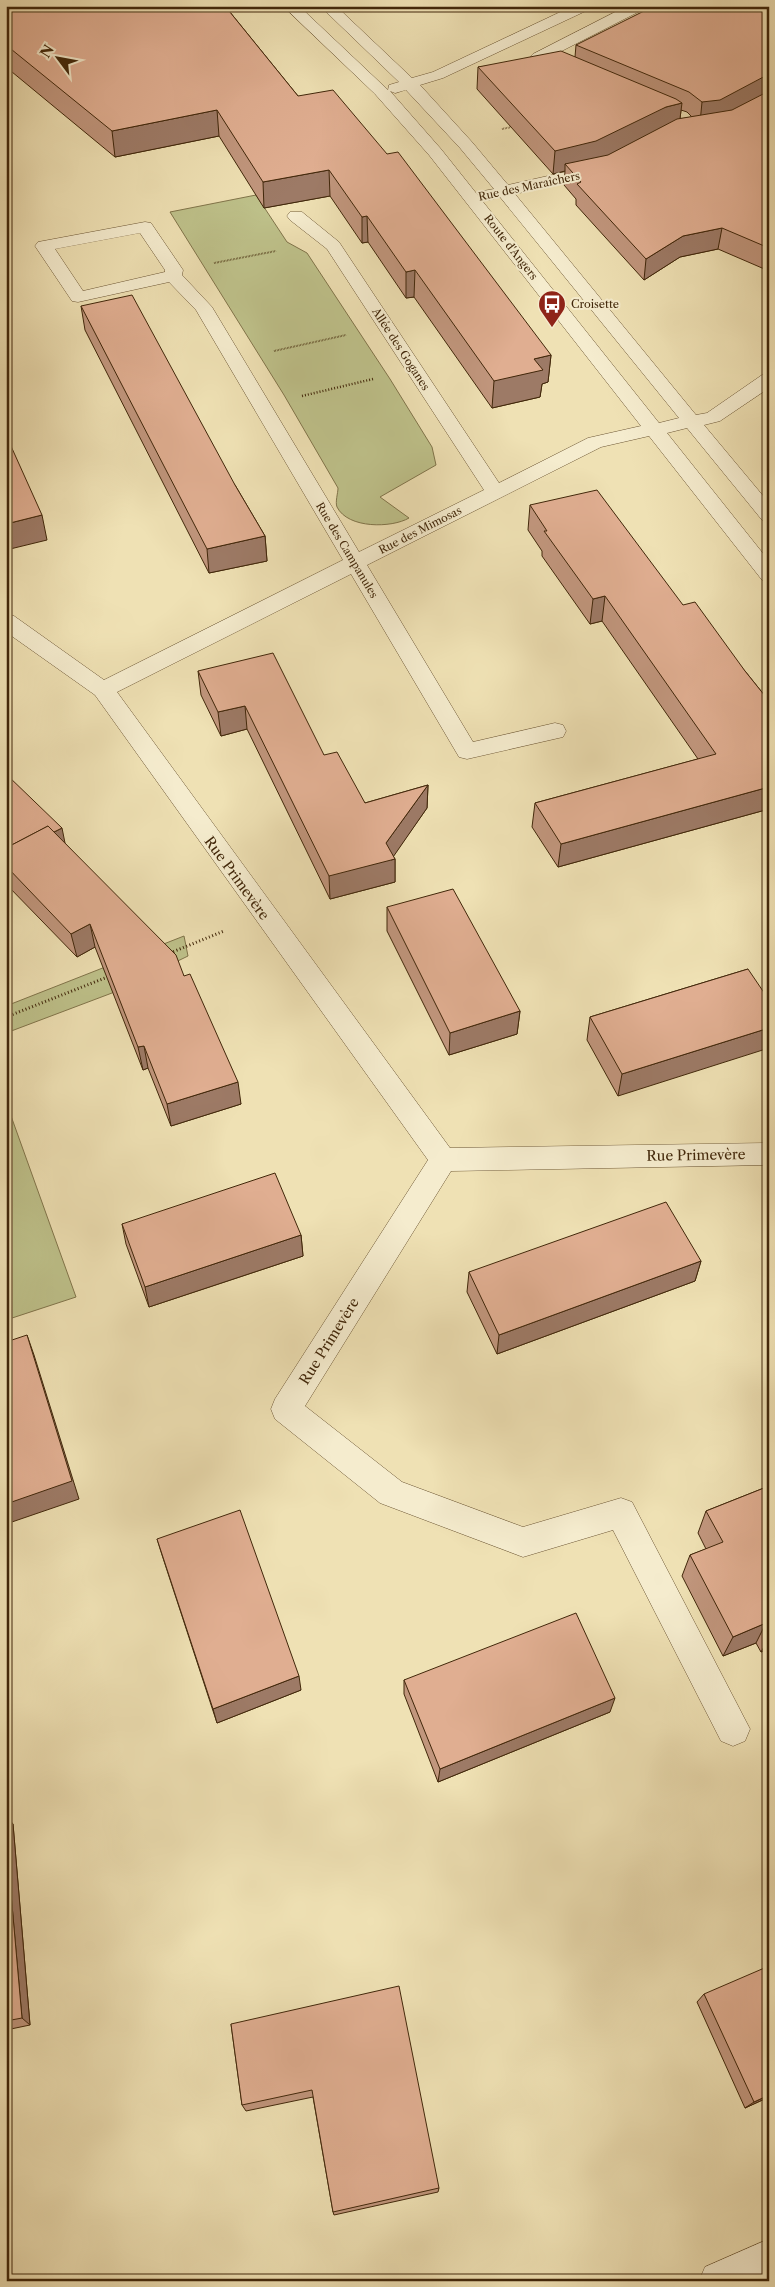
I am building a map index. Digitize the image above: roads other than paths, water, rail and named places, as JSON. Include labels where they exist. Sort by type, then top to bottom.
[{"type":"street","name":"Route d'Angers","points":[[290,6],[387,97],[435,152],[621,385],[652,428],[769,575]]},
{"type":"street","points":[[327,6],[410,84],[429,97],[504,192],[769,516]]},
{"type":"street","points":[[387,97],[410,84],[438,75],[585,6]]},
{"type":"street","points":[[582,76],[531,56],[639,6]]},
{"type":"street","points":[[387,97],[429,97]]},
{"type":"street","name":"Rue des Maraîchers","points":[[472,198],[599,170],[615,163]]},
{"type":"street","name":"Allée des Goganes","points":[[296,216],[333,246],[495,492]]},
{"type":"street","name":"Rue des Campanules","points":[[174,273],[78,297],[44,246],[145,227],[174,273],[203,307],[467,751],[555,731]]},
{"type":"street","name":"Rue des Mimosas","points":[[103,690],[595,442],[652,428],[713,417],[769,379]]},
{"type":"street","name":"Rue Primevère","points":[[6,621],[103,690],[264,915],[444,1160]]},
{"type":"street","name":"Rue Primevère","points":[[444,1160],[769,1154]]},
{"type":"street","name":"Rue Primevère","points":[[444,1160],[286,1409],[391,1493],[523,1542],[621,1513],[733,1729]]},
{"type":"street","points":[[719,2281],[769,2259]]},
{"type":"place","name":"Croisette","points":[[552,328]]}]
